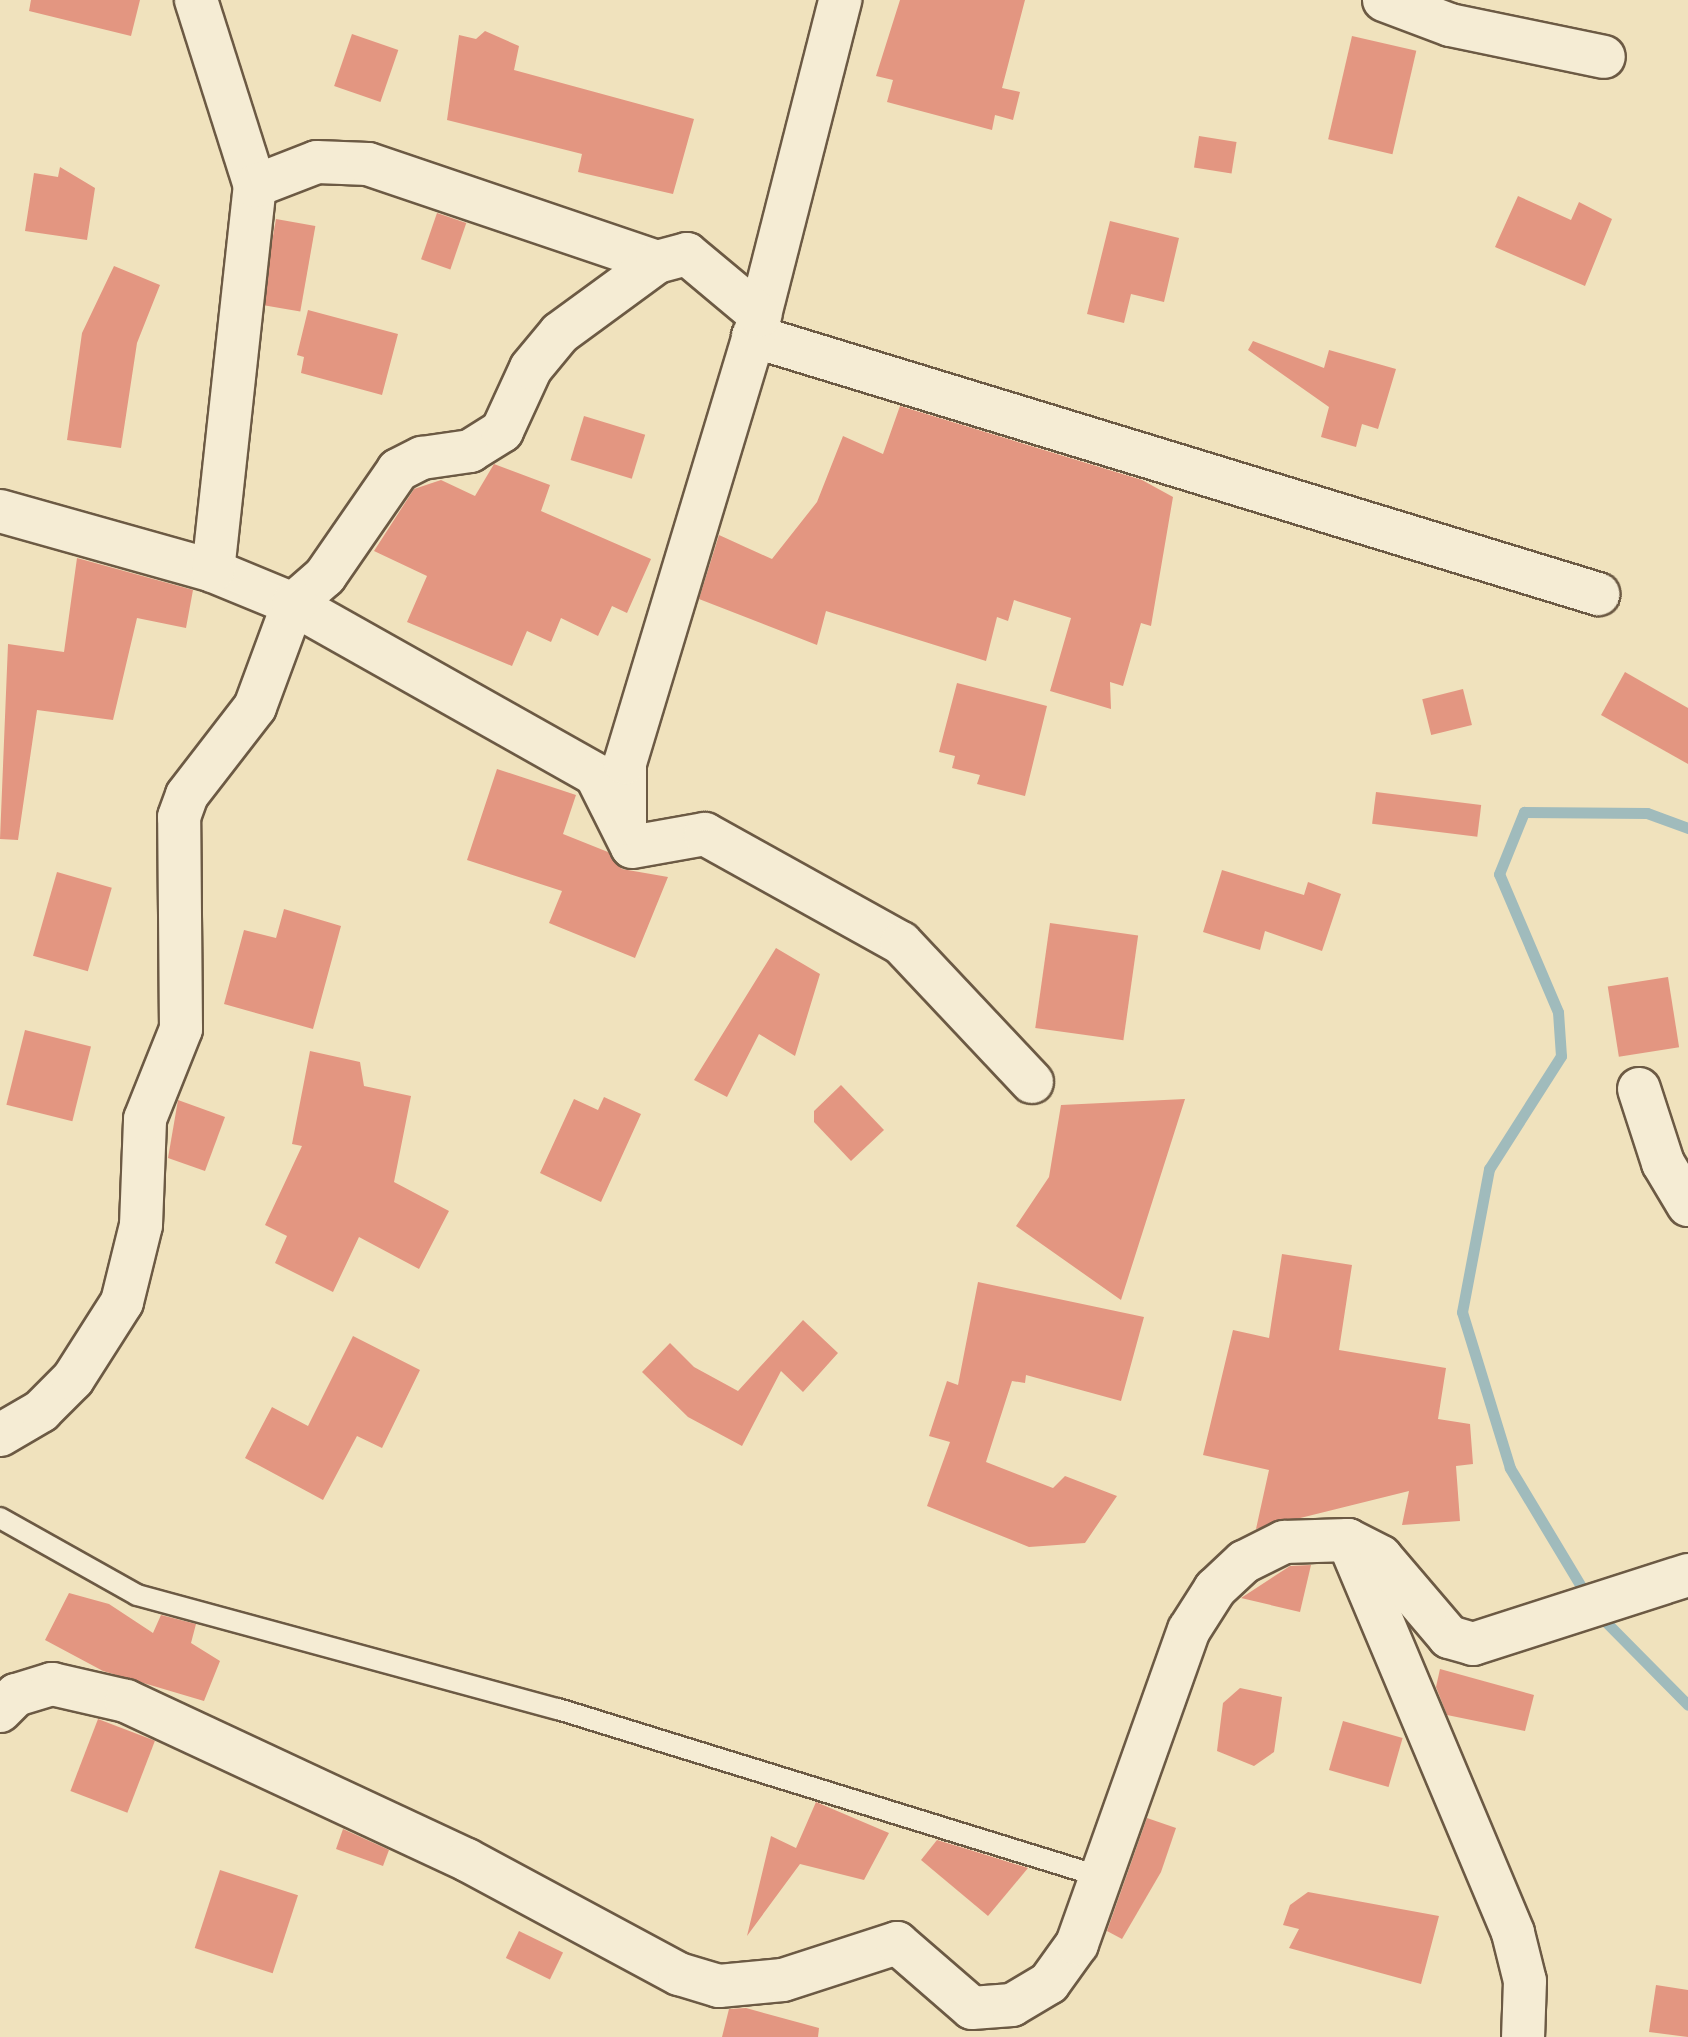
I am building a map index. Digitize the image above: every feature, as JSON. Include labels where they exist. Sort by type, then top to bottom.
[{"type":"street","points":[[196,0],[255,186],[213,571]]},
{"type":"street","points":[[632,847],[623,813],[625,763],[756,325],[840,0]]},
{"type":"street","points":[[1384,0],[1450,25],[1604,57]]},
{"type":"street","points":[[255,186],[317,162],[368,164],[657,262]]},
{"type":"street","points":[[0,1435],[41,1411],[73,1379],[122,1302],[141,1225],[145,1119],[183,1016],[179,817],[187,795],[255,707],[293,604],[325,576],[398,470],[422,458],[470,451],[502,431],[531,368],[560,333],[657,262],[687,254],[756,325],[1598,594]]},
{"type":"street","points":[[0,511],[213,571],[293,604],[596,775],[632,847]]},
{"type":"street","points":[[632,847],[705,834],[901,943],[1032,1082]]},
{"type":"street","points":[[1639,1089],[1663,1163],[1688,1205]]},
{"type":"street","points":[[1348,1540],[1513,1933],[1525,1981],[1523,2037]]},
{"type":"street","points":[[0,1711],[16,1695],[52,1684],[126,1701],[467,1860],[679,1974],[719,1986],[783,1980],[897,1943],[972,2008],[1012,2005],[1065,1967],[1105,1878],[1173,1670],[1215,1589],[1272,1546],[1348,1540],[1381,1557],[1449,1637],[1473,1644],[1688,1575]]},
{"type":"lane","points":[[0,1518],[137,1595],[558,1709],[1105,1878]]},
{"type":"building","points":[[31,0],[140,0],[131,36],[29,11]]},
{"type":"building","points":[[900,0],[1025,0],[1002,88],[1020,92],[1013,120],[995,115],[992,130],[887,102],[893,80],[876,76]]},
{"type":"building","points":[[485,31],[519,46],[514,70],[694,119],[673,194],[578,172],[582,154],[447,120],[459,35],[476,39]]},
{"type":"building","points":[[352,34],[398,50],[380,102],[334,86]]},
{"type":"building","points":[[1352,36],[1416,51],[1392,154],[1328,139]]},
{"type":"building","points":[[1199,136],[1237,142],[1232,174],[1194,168]]},
{"type":"building","points":[[60,167],[95,188],[87,240],[25,231],[34,173],[58,177]]},
{"type":"building","points":[[1518,196],[1571,220],[1579,202],[1612,219],[1585,286],[1495,247]]},
{"type":"building","points":[[437,213],[466,223],[450,269],[421,259]]},
{"type":"building","points":[[276,219],[315,226],[300,312],[261,305]]},
{"type":"building","points":[[1110,221],[1179,238],[1164,302],[1131,294],[1124,323],[1087,314]]},
{"type":"building","points":[[114,266],[160,285],[137,343],[121,448],[67,440],[82,333]]},
{"type":"building","points":[[308,310],[398,334],[382,395],[301,373],[304,357],[297,355]]},
{"type":"building","points":[[1253,341],[1324,368],[1329,350],[1396,369],[1378,429],[1362,424],[1356,447],[1321,437],[1329,407],[1248,350]]},
{"type":"building","points":[[900,406],[1142,480],[1173,497],[1151,626],[1141,623],[1123,686],[1110,682],[1111,709],[1050,691],[1071,618],[1014,600],[1008,621],[997,617],[986,661],[826,611],[817,645],[699,599],[719,535],[772,559],[817,502],[843,436],[883,454]]},
{"type":"building","points":[[584,416],[645,435],[632,479],[571,460]]},
{"type":"building","points":[[494,464],[550,485],[541,511],[651,559],[627,613],[612,606],[598,636],[561,618],[551,642],[527,631],[512,666],[407,622],[427,576],[374,551],[414,489],[441,480],[475,496]]},
{"type":"building","points":[[77,558],[193,590],[186,628],[137,618],[113,720],[37,710],[18,840],[0,839],[8,644],[64,652]]},
{"type":"building","points":[[1625,672],[1688,708],[1688,764],[1601,715]]},
{"type":"building","points":[[957,683],[1047,706],[1025,796],[977,784],[980,775],[952,768],[955,756],[939,752]]},
{"type":"building","points":[[1463,689],[1472,725],[1431,735],[1422,699]]},
{"type":"building","points":[[497,769],[576,795],[563,834],[608,852],[622,869],[668,877],[635,958],[549,923],[562,891],[467,860]]},
{"type":"building","points":[[1376,792],[1481,805],[1477,837],[1372,824]]},
{"type":"building","points":[[1222,870],[1304,895],[1308,882],[1341,894],[1322,951],[1265,931],[1260,950],[1203,932]]},
{"type":"building","points":[[57,872],[112,888],[88,971],[33,956]]},
{"type":"building","points":[[284,909],[341,926],[313,1029],[224,1004],[244,930],[276,938]]},
{"type":"building","points":[[1050,923],[1138,935],[1123,1040],[1035,1028]]},
{"type":"building","points":[[776,948],[820,974],[795,1056],[759,1034],[727,1097],[694,1080]]},
{"type":"building","points":[[1668,977],[1679,1047],[1619,1057],[1608,987]]},
{"type":"building","points":[[25,1030],[91,1046],[72,1121],[6,1105]]},
{"type":"building","points":[[310,1051],[360,1062],[364,1086],[411,1096],[394,1182],[449,1211],[419,1269],[359,1237],[333,1292],[275,1263],[287,1236],[265,1225],[302,1146],[292,1144]]},
{"type":"building","points":[[841,1085],[884,1130],[851,1161],[814,1122],[814,1111]]},
{"type":"building","points":[[604,1097],[641,1114],[601,1202],[540,1173],[574,1099],[598,1110]]},
{"type":"building","points":[[1185,1099],[1121,1300],[1016,1226],[1049,1177],[1061,1105]]},
{"type":"building","points":[[178,1100],[225,1117],[205,1171],[168,1158]]},
{"type":"building","points":[[1282,1254],[1352,1265],[1339,1350],[1446,1368],[1438,1419],[1470,1424],[1473,1464],[1456,1466],[1460,1521],[1402,1525],[1409,1491],[1256,1529],[1269,1470],[1203,1455],[1233,1330],[1269,1338]]},
{"type":"building","points":[[978,1282],[1144,1317],[1121,1401],[1026,1375],[1025,1383],[1012,1381],[986,1462],[1053,1488],[1065,1476],[1117,1496],[1085,1543],[1029,1547],[927,1506],[950,1442],[929,1436],[947,1381],[958,1385]]},
{"type":"building","points":[[803,1320],[838,1353],[803,1392],[781,1371],[742,1446],[688,1417],[642,1372],[670,1343],[694,1367],[738,1391]]},
{"type":"building","points":[[353,1336],[420,1370],[382,1448],[357,1436],[323,1500],[245,1458],[272,1407],[308,1426]]},
{"type":"building","points":[[1311,1565],[1300,1612],[1241,1598],[1290,1566]]},
{"type":"building","points":[[69,1593],[109,1604],[153,1633],[161,1615],[196,1624],[191,1643],[220,1661],[204,1701],[103,1671],[45,1640]]},
{"type":"building","points":[[1440,1669],[1534,1695],[1525,1731],[1447,1715],[1436,1687]]},
{"type":"building","points":[[1240,1688],[1282,1697],[1274,1752],[1254,1766],[1217,1751],[1223,1703]]},
{"type":"building","points":[[98,1719],[155,1741],[127,1813],[70,1791]]},
{"type":"building","points":[[1343,1721],[1403,1738],[1389,1787],[1329,1770]]},
{"type":"building","points":[[816,1802],[889,1833],[864,1880],[800,1864],[747,1936],[771,1836],[796,1848]]},
{"type":"building","points":[[1147,1818],[1176,1828],[1161,1872],[1122,1939],[1107,1931]]},
{"type":"building","points":[[343,1829],[389,1850],[383,1866],[336,1849]]},
{"type":"building","points":[[937,1840],[1028,1868],[988,1916],[921,1860]]},
{"type":"building","points":[[220,1870],[298,1895],[273,1973],[195,1948]]},
{"type":"building","points":[[1308,1892],[1439,1916],[1421,1984],[1289,1948],[1299,1929],[1283,1925],[1290,1905]]},
{"type":"building","points":[[519,1931],[563,1952],[550,1979],[506,1958]]},
{"type":"building","points":[[1656,1985],[1688,1990],[1688,2037],[1649,2032]]},
{"type":"building","points":[[746,2008],[819,2028],[818,2037],[722,2037],[729,2009]]},
{"type":"waterway","points":[[1588,1598],[1510,1468],[1462,1312],[1489,1169],[1561,1056],[1558,1012],[1499,874],[1524,812],[1647,813],[1688,828]]},
{"type":"waterway","points":[[1597,1613],[1688,1705]]}]
